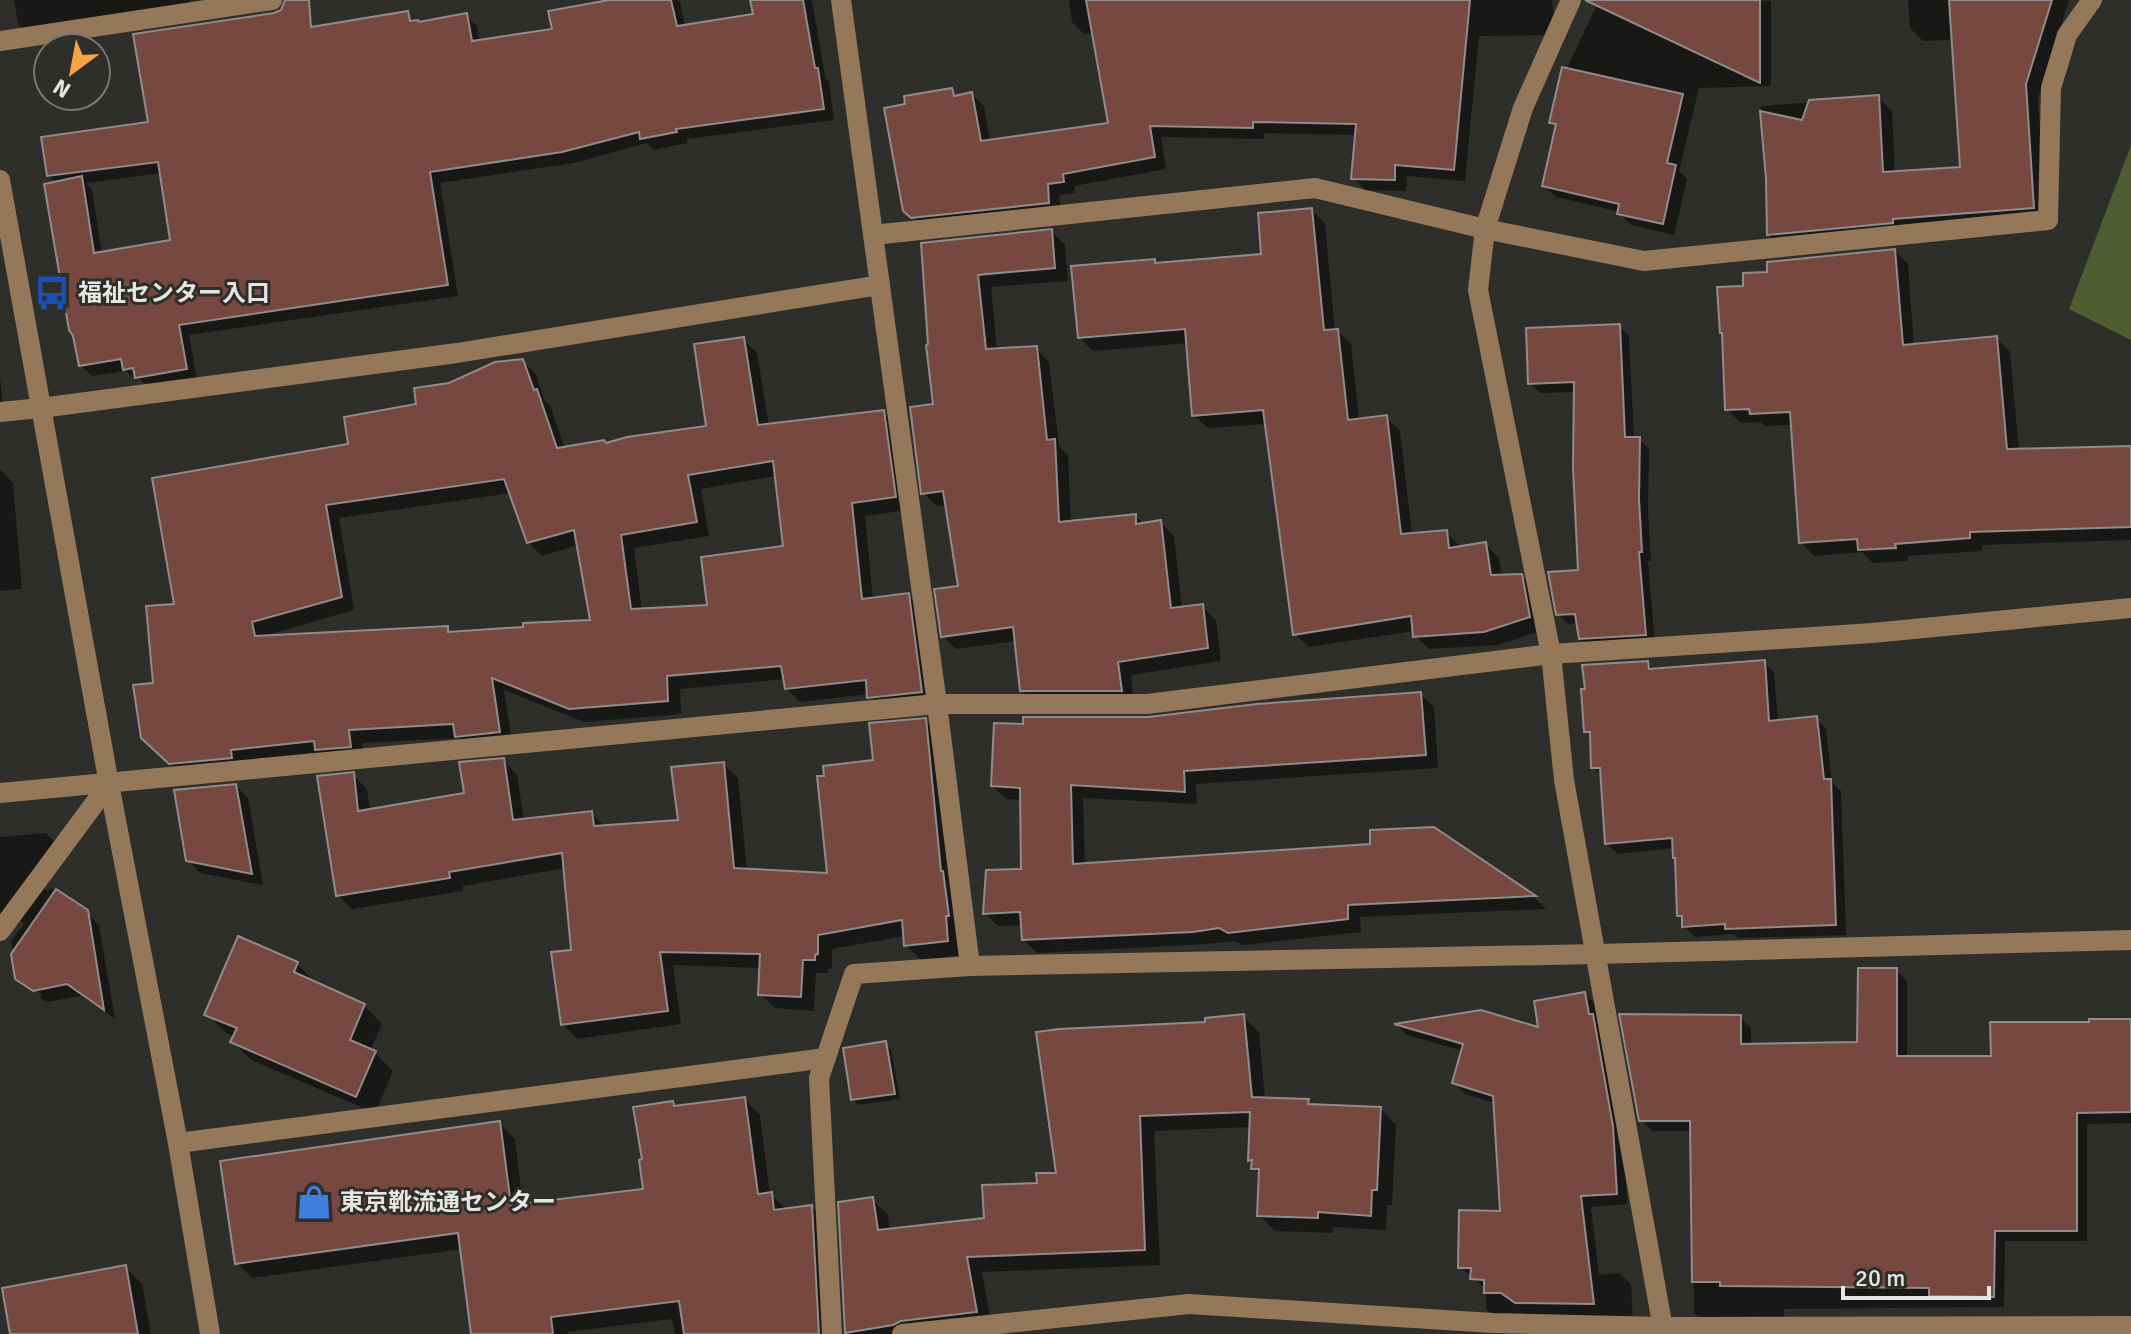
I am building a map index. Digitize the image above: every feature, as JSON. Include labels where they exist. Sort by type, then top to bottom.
[{"type":"street","points":[[0,41],[272,0]]},
{"type":"street","points":[[841,0],[970,966]]},
{"type":"street","points":[[1571,0],[1523,108],[1485,229],[1478,290],[1551,654],[1564,780],[1664,1330]]},
{"type":"street","points":[[873,235],[1315,188],[1485,229],[1644,261],[2048,220],[2051,88],[2067,35],[2092,0]]},
{"type":"street","points":[[0,180],[109,784],[178,1143],[210,1334]]},
{"type":"street","points":[[0,412],[457,353],[880,285]]},
{"type":"street","points":[[0,793],[937,704],[1147,704],[1551,654],[1872,633],[2131,608]]},
{"type":"street","points":[[0,931],[109,784]]},
{"type":"street","points":[[832,1334],[819,1078],[854,974],[970,966],[2131,940]]},
{"type":"street","points":[[178,1143],[826,1058]]},
{"type":"street","points":[[902,1334],[1189,1304],[1664,1330],[2131,1326]]},
{"type":"green space","points":[[2131,145],[2131,340],[2069,309]]},
{"type":"building","points":[[285,0],[309,0],[311,27],[408,11],[410,21],[419,22],[467,13],[472,41],[552,29],[548,11],[609,0],[671,0],[677,26],[753,14],[750,0],[803,0],[824,109],[676,129],[677,132],[640,139],[639,132],[562,152],[430,172],[448,285],[179,325],[187,369],[135,378],[133,368],[123,370],[121,359],[79,366],[69,330],[44,184],[82,176],[94,253],[170,240],[158,162],[47,176],[41,137],[148,122],[133,34],[274,13],[281,10]]},
{"type":"building","points":[[1086,0],[1470,0],[1454,170],[1395,165],[1395,180],[1351,179],[1356,124],[1253,122],[1253,128],[1150,126],[1155,157],[1063,174],[1064,182],[1048,184],[1049,203],[911,218],[903,211],[884,108],[905,104],[904,96],[952,88],[954,96],[972,92],[981,141],[1108,123]]},
{"type":"building","points":[[1585,0],[1760,0],[1760,83]]},
{"type":"building","points":[[1949,0],[2052,0],[2026,84],[2034,208],[1893,219],[1893,223],[1767,235],[1760,111],[1802,120],[1809,100],[1879,95],[1883,172],[1960,167]]},
{"type":"building","points":[[1562,67],[1683,94],[1667,163],[1676,165],[1663,224],[1617,214],[1619,204],[1542,186],[1556,124],[1549,123]]},
{"type":"building","points":[[1312,208],[1324,330],[1338,329],[1348,420],[1387,415],[1401,534],[1447,530],[1449,548],[1486,542],[1491,575],[1522,574],[1530,617],[1484,632],[1413,637],[1411,616],[1293,635],[1263,410],[1192,416],[1185,329],[1078,338],[1071,266],[1261,254],[1258,213]]},
{"type":"building","points":[[1052,229],[1055,268],[978,275],[986,349],[1037,346],[1047,440],[1055,439],[1059,522],[1136,514],[1136,524],[1161,520],[1171,608],[1203,604],[1208,648],[1118,662],[1122,691],[1020,691],[1013,627],[941,637],[934,589],[958,586],[943,491],[921,494],[910,407],[933,404],[926,345],[921,243]]},
{"type":"building","points":[[1895,249],[1903,345],[1997,336],[2007,449],[2131,446],[2131,527],[1970,532],[1970,538],[1858,550],[1857,539],[1799,543],[1790,412],[1750,414],[1749,409],[1725,410],[1717,287],[1743,286],[1743,273],[1767,272],[1767,262]]},
{"type":"building","points":[[1620,324],[1625,437],[1640,437],[1642,552],[1639,552],[1646,635],[1579,639],[1575,614],[1556,615],[1548,572],[1578,570],[1573,468],[1574,382],[1528,384],[1526,328]]},
{"type":"building","points":[[744,337],[758,425],[884,410],[896,497],[852,503],[862,599],[909,593],[922,692],[867,698],[866,680],[785,689],[781,666],[667,676],[668,701],[569,709],[492,678],[500,732],[455,737],[453,724],[349,730],[351,747],[315,750],[314,741],[231,750],[232,758],[169,764],[141,738],[133,685],[153,683],[146,606],[174,604],[152,478],[348,444],[344,417],[416,404],[414,388],[449,383],[495,362],[523,359],[557,448],[706,426],[694,344]],"holes":[[[773,461],[783,546],[701,557],[707,605],[631,609],[621,535],[697,522],[688,475]],[[504,479],[527,543],[574,530],[590,620],[523,623],[523,627],[448,632],[448,626],[255,636],[252,622],[342,597],[326,505]]]},
{"type":"building","points":[[1765,660],[1769,721],[1817,716],[1824,779],[1831,779],[1836,925],[1725,929],[1725,924],[1682,927],[1682,916],[1677,916],[1672,838],[1605,844],[1600,768],[1591,768],[1590,732],[1584,732],[1582,665],[1648,661],[1649,669]]},
{"type":"building","points":[[1421,692],[1426,755],[1184,771],[1185,792],[1071,785],[1073,864],[1370,844],[1370,830],[1434,827],[1536,896],[1348,905],[1348,919],[1228,933],[1219,928],[1193,932],[1022,940],[1020,912],[983,914],[986,870],[1021,869],[1020,788],[991,786],[994,723],[1023,724],[1023,717],[1148,717],[1257,704]]},
{"type":"building","points":[[926,718],[941,871],[949,916],[946,916],[948,941],[904,946],[902,920],[818,935],[815,960],[803,960],[801,997],[758,995],[760,954],[660,952],[668,1011],[561,1025],[551,952],[571,950],[562,853],[449,872],[450,878],[336,896],[317,776],[354,772],[358,811],[464,793],[459,762],[504,758],[513,820],[592,811],[594,826],[678,820],[671,767],[724,762],[734,868],[827,873],[817,776],[824,776],[823,766],[873,760],[869,723]]},
{"type":"building","points":[[236,784],[252,874],[186,861],[174,790]]},
{"type":"building","points":[[56,889],[88,910],[104,1010],[67,984],[33,991],[15,979],[11,954]]},
{"type":"building","points":[[238,936],[298,962],[294,972],[365,1004],[350,1040],[376,1051],[356,1097],[230,1042],[237,1028],[204,1015]]},
{"type":"building","points":[[1858,968],[1897,968],[1897,1056],[1991,1056],[1990,1022],[2131,1019],[2131,1112],[2077,1113],[2077,1231],[1995,1231],[1994,1297],[1929,1296],[1929,1288],[1720,1286],[1720,1282],[1692,1282],[1690,1121],[1639,1121],[1619,1014],[1741,1015],[1741,1044],[1857,1042]]},
{"type":"building","points":[[1585,992],[1589,1014],[1593,1014],[1613,1126],[1617,1194],[1581,1196],[1594,1304],[1515,1303],[1501,1293],[1484,1293],[1484,1280],[1470,1279],[1471,1268],[1458,1268],[1459,1210],[1500,1211],[1493,1096],[1452,1083],[1463,1044],[1394,1024],[1481,1010],[1538,1027],[1534,1001]]},
{"type":"building","points":[[1244,1014],[1252,1097],[1309,1099],[1308,1104],[1381,1107],[1377,1190],[1372,1190],[1371,1216],[1318,1212],[1318,1218],[1257,1216],[1259,1169],[1251,1169],[1252,1160],[1248,1161],[1250,1112],[1140,1116],[1145,1250],[967,1257],[977,1312],[901,1321],[845,1333],[838,1202],[873,1197],[878,1230],[984,1218],[982,1185],[1037,1183],[1036,1173],[1056,1173],[1036,1032],[1205,1022],[1205,1018]]},
{"type":"building","points":[[886,1041],[895,1094],[851,1100],[843,1048]]},
{"type":"building","points":[[745,1097],[758,1194],[772,1192],[774,1210],[812,1205],[819,1334],[684,1334],[679,1301],[551,1317],[553,1334],[471,1334],[458,1233],[235,1264],[220,1161],[500,1121],[511,1205],[643,1189],[639,1160],[642,1159],[633,1107],[673,1101],[674,1106]]},
{"type":"building","points":[[126,1265],[138,1334],[10,1334],[2,1288]]},
{"type":"place","name":"福祉センター入口","points":[[52,293]]},
{"type":"place","name":"東京靴流通センター","points":[[314,1202]]}]
